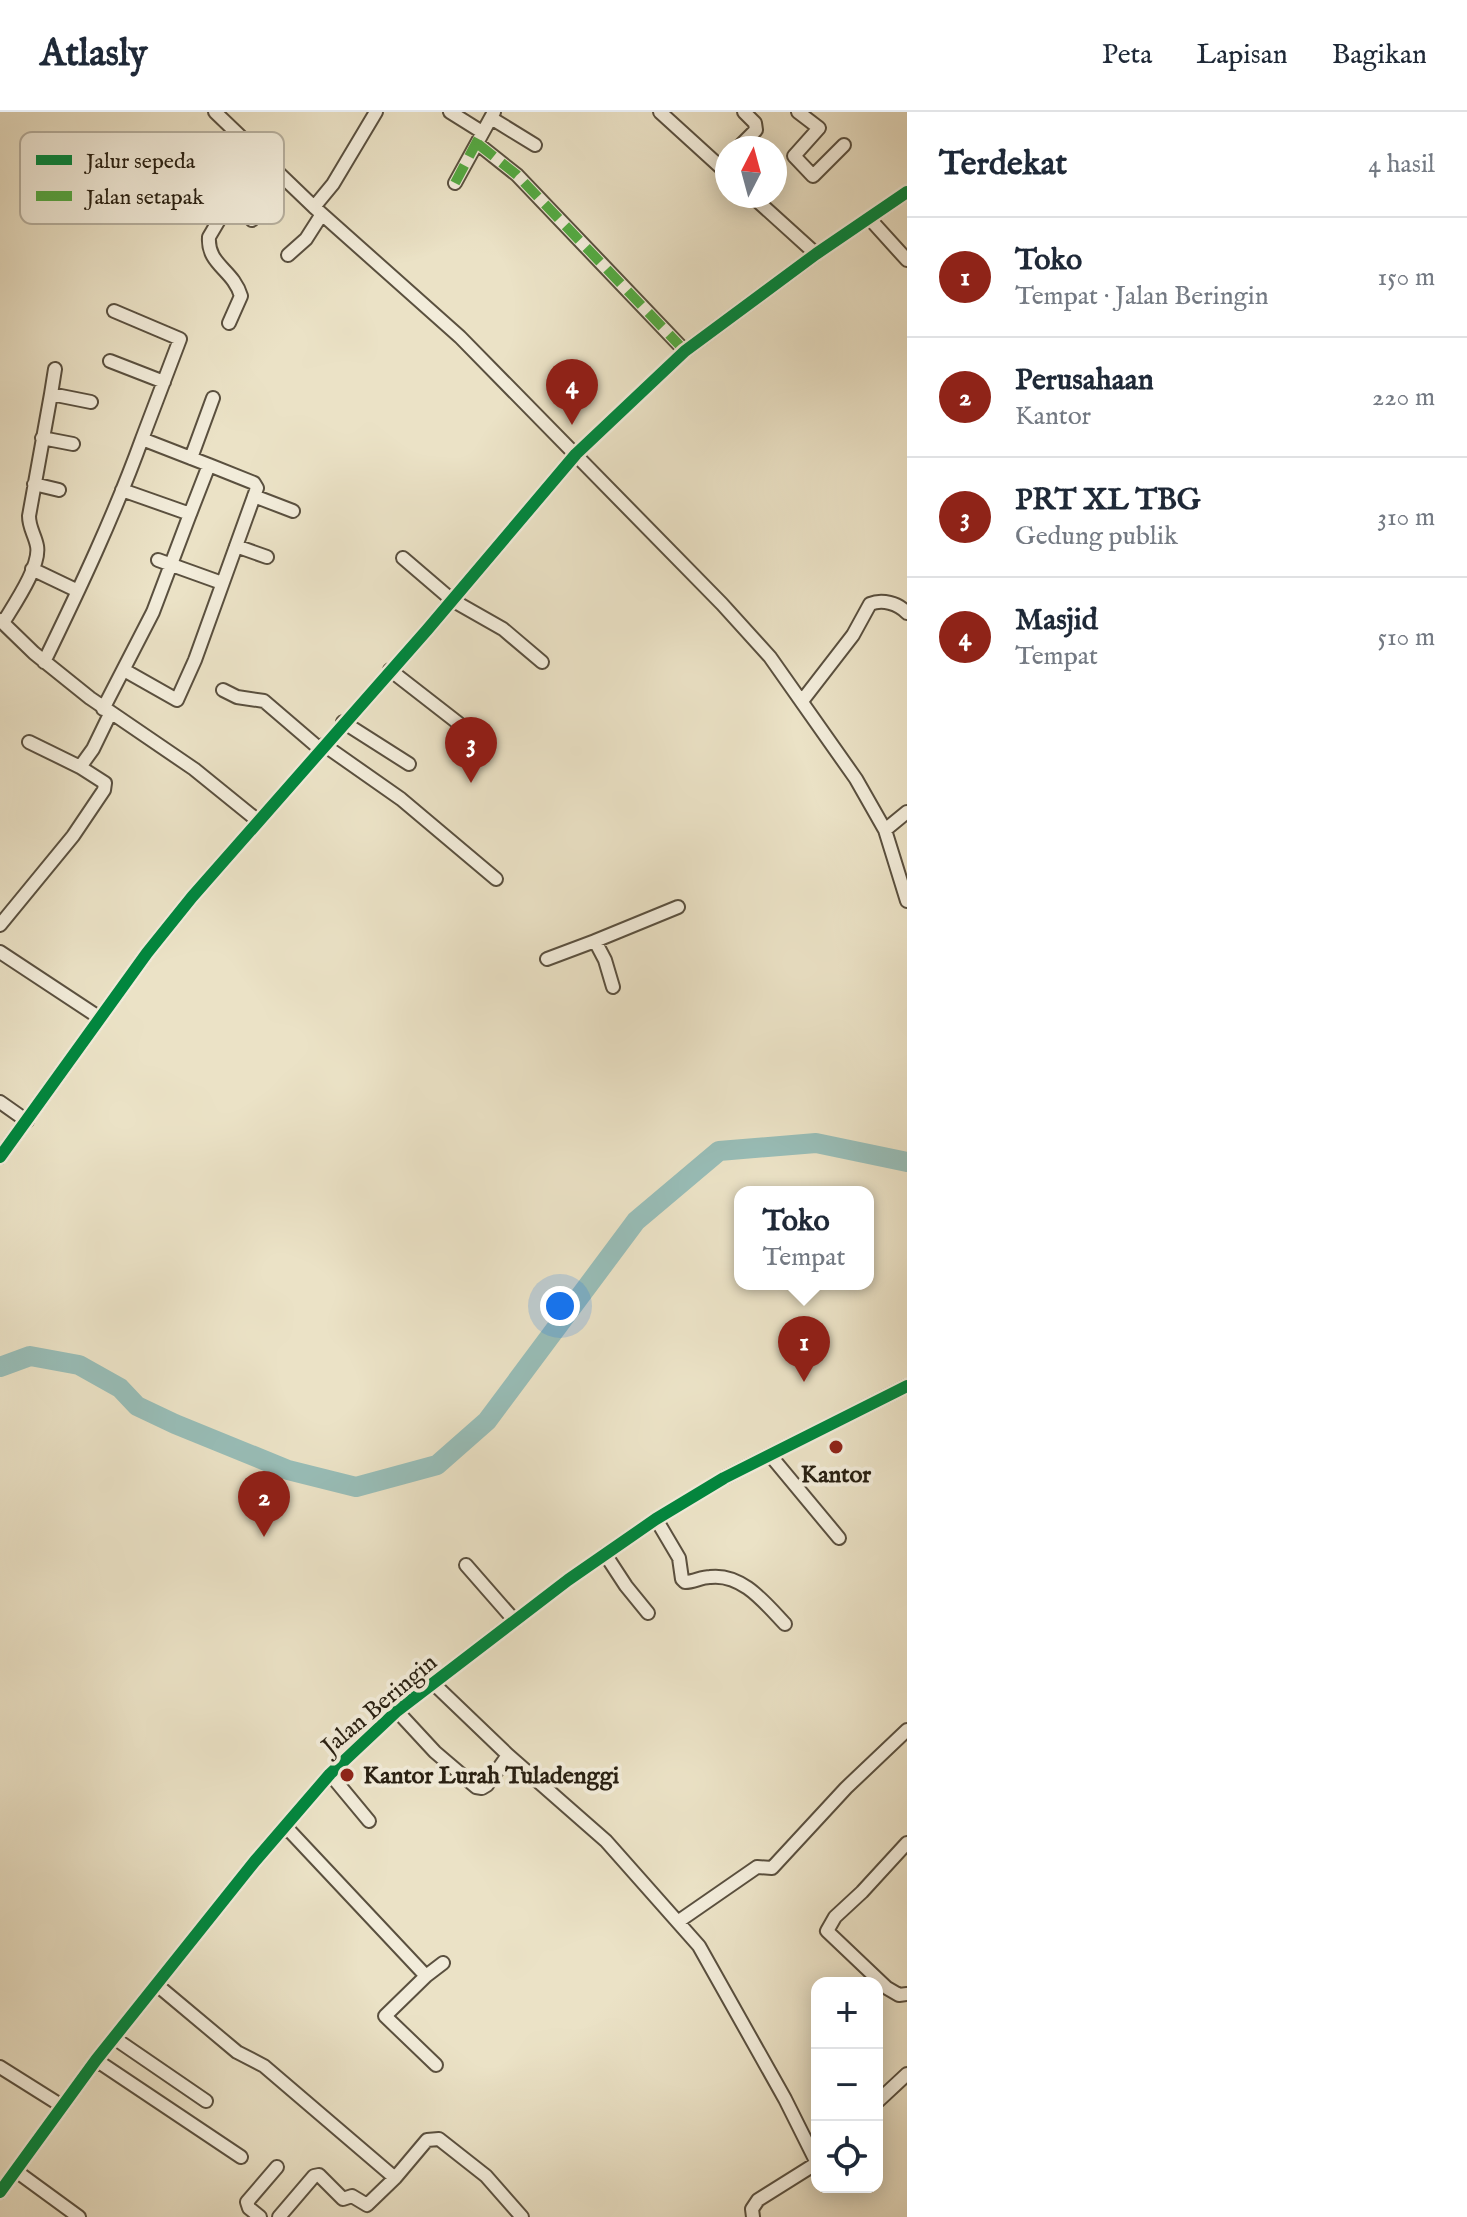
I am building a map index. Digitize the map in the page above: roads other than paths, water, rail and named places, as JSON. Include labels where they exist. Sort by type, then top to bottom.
[{"type":"street","points":[[215,112],[235,132]]},
{"type":"street","points":[[288,255],[306,239],[318,210],[376,112]]},
{"type":"street","points":[[450,112],[517,175],[685,351]]},
{"type":"street","points":[[660,112],[715,158]]},
{"type":"street","points":[[744,112],[755,123],[756,130],[750,136]]},
{"type":"street","points":[[798,112],[819,128],[794,156],[813,176],[844,145]]},
{"type":"street","points":[[455,183],[493,115],[535,145]]},
{"type":"street","points":[[284,179],[460,337],[722,604],[770,657],[856,779],[885,830],[907,901]]},
{"type":"street","points":[[0,1157],[147,953],[257,820],[452,600],[576,454],[685,351],[816,254],[907,192]]},
{"type":"street","points":[[765,208],[816,254]]},
{"type":"street","points":[[869,218],[907,260]]},
{"type":"street","points":[[217,224],[209,237],[208,250],[236,280],[241,296],[229,323]]},
{"type":"street","points":[[44,662],[109,526],[180,339],[114,311]]},
{"type":"street","points":[[110,361],[164,382]]},
{"type":"street","points":[[55,369],[29,526],[38,550],[32,569],[2,622],[44,662],[109,704],[257,820]]},
{"type":"street","points":[[51,394],[91,402]]},
{"type":"street","points":[[191,458],[213,398]]},
{"type":"street","points":[[42,438],[73,444]]},
{"type":"street","points":[[124,670],[177,700],[195,660],[257,488],[254,483],[142,439]]},
{"type":"street","points":[[80,767],[93,749],[109,704],[172,565],[209,465]]},
{"type":"street","points":[[34,484],[59,490]]},
{"type":"street","points":[[122,490],[190,514]]},
{"type":"street","points":[[254,496],[293,511]]},
{"type":"street","points":[[236,546],[267,557]]},
{"type":"street","points":[[403,558],[452,600],[503,629],[542,662]]},
{"type":"street","points":[[158,560],[222,583]]},
{"type":"street","points":[[32,569],[78,591]]},
{"type":"street","points":[[802,701],[853,635],[870,604],[889,603],[907,613]]},
{"type":"street","points":[[390,670],[462,726]]},
{"type":"street","points":[[223,690],[237,697],[264,701],[322,747],[401,799],[496,879]]},
{"type":"street","points":[[343,722],[409,764]]},
{"type":"street","points":[[0,925],[73,836],[104,790],[105,783],[80,767],[29,742]]},
{"type":"street","points":[[885,830],[907,812]]},
{"type":"street","points":[[547,959],[678,907]]},
{"type":"street","points":[[595,941],[613,987]]},
{"type":"street","points":[[0,952],[100,1018]]},
{"type":"street","points":[[0,1102],[27,1121]]},
{"type":"street","name":"Jalan Beringin","points":[[0,2192],[96,2060],[255,1861],[330,1774],[397,1711],[656,1519],[770,1455],[907,1386]]},
{"type":"street","points":[[770,1455],[839,1538]]},
{"type":"street","points":[[656,1519],[679,1558],[685,1582],[711,1576],[732,1579],[763,1602],[785,1624]]},
{"type":"street","points":[[605,1554],[648,1613]]},
{"type":"street","points":[[466,1565],[515,1621]]},
{"type":"street","points":[[434,1684],[508,1755],[606,1841],[679,1921],[699,1946],[811,2151]]},
{"type":"street","points":[[397,1711],[435,1752],[476,1787],[487,1785],[508,1755]]},
{"type":"street","points":[[679,1921],[757,1867],[772,1868],[846,1788],[907,1730]]},
{"type":"street","points":[[330,1774],[369,1821]]},
{"type":"street","points":[[286,1827],[426,1976]]},
{"type":"street","points":[[907,1843],[835,1917],[827,1931],[887,1988],[899,1995],[907,1994]]},
{"type":"street","points":[[436,2065],[385,2016],[443,1963]]},
{"type":"street","points":[[157,1985],[237,2052],[264,2066],[395,2178]]},
{"type":"street","points":[[114,2038],[206,2101]]},
{"type":"street","points":[[96,2060],[241,2157]]},
{"type":"street","points":[[0,2067],[62,2106]]},
{"type":"street","points":[[883,2096],[907,2074]]},
{"type":"street","points":[[279,2217],[314,2176],[319,2175],[343,2199],[352,2196],[367,2205],[427,2140],[439,2139],[486,2176],[522,2217]]},
{"type":"street","points":[[260,2217],[249,2208],[247,2202],[277,2167]]},
{"type":"street","points":[[753,2217],[752,2209],[758,2200],[811,2167]]},
{"type":"street","points":[[16,2171],[79,2217]]},
{"type":"waterway","points":[[0,1367],[30,1356],[79,1365],[120,1388],[137,1406],[175,1424],[288,1470],[356,1487],[437,1465],[487,1421],[636,1221],[719,1151],[816,1143],[907,1162]]},
{"type":"place","name":"Masjid","points":[[572,425]]},
{"type":"place","name":"PRT XL TBG","points":[[471,783]]},
{"type":"place","name":"Toko","points":[[804,1382]]},
{"type":"place","name":"Kantor","points":[[836,1447]]},
{"type":"place","name":"Perusahaan","points":[[264,1537]]},
{"type":"place","name":"Kantor Lurah Tuladenggi","points":[[347,1775]]}]
